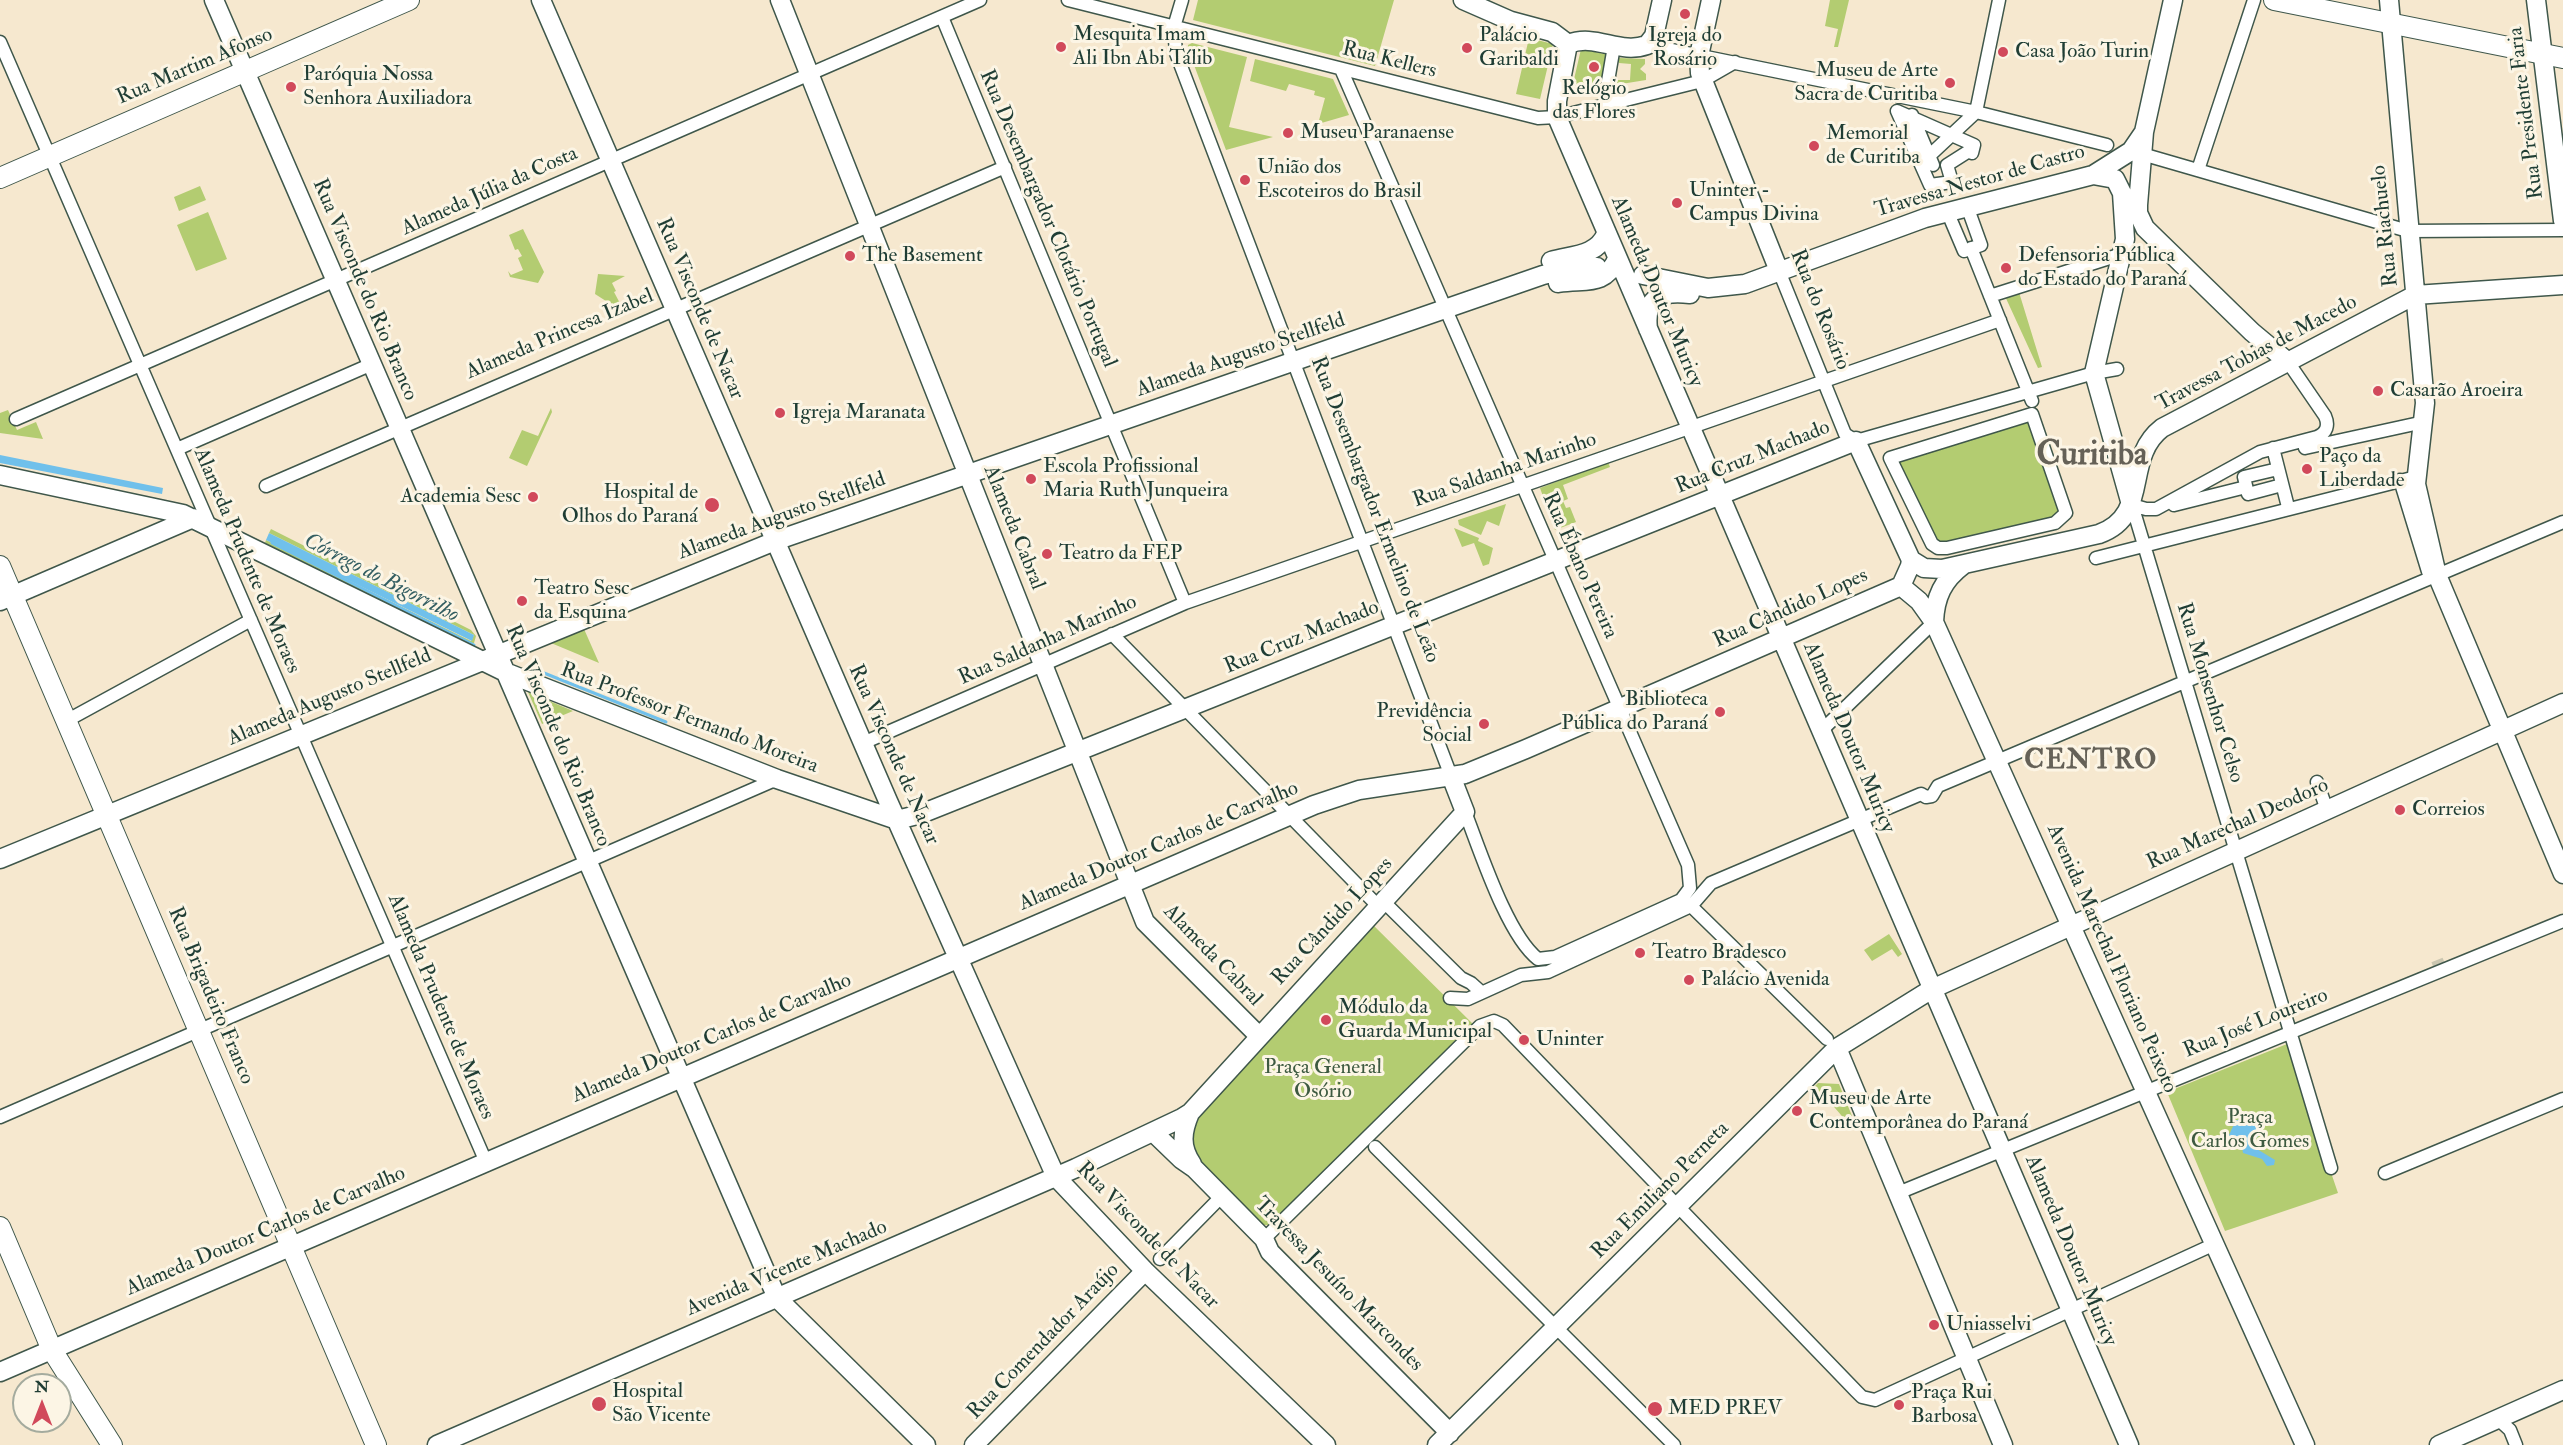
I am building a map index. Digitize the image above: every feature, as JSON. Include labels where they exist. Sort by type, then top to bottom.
[{"type":"main road","name":"Rua Martim Afonso","points":[[0,177],[409,0]]},
{"type":"main road","points":[[2274,0],[2563,58]]},
{"type":"main road","name":"Rua Brigadeiro Franco","points":[[0,566],[6,598],[66,721],[376,1445]]},
{"type":"main road","points":[[0,1227],[52,1350],[111,1445]]},
{"type":"street","name":"Rua Visconde do Rio Branco","points":[[214,0],[400,429],[489,657]]},
{"type":"street","name":"Rua Visconde de Nacar","points":[[541,0],[863,743],[1056,1177],[1145,1270],[1326,1445]]},
{"type":"street","name":"Alameda Cabral","points":[[780,0],[1145,922],[1258,1036]]},
{"type":"street","name":"Alameda Júlia da Costa","points":[[16,419],[980,0]]},
{"type":"street","name":"Rua Kellers","points":[[1068,0],[1529,117],[1557,117],[1702,81],[1734,63]]},
{"type":"street","name":"Rua Desembargador Ermelino de Leão","points":[[1182,0],[1174,27],[1176,53],[1502,905],[1524,945],[1538,959]]},
{"type":"street","points":[[1463,0],[1511,21],[1552,32],[1568,44],[1583,39],[1634,49],[1647,45],[1976,112],[2083,145],[2107,145]]},
{"type":"street","points":[[1647,45],[1654,36],[1662,0]]},
{"type":"street","name":"Rua do Rosário","points":[[1711,0],[1700,56],[1702,81],[1845,434],[1856,441]]},
{"type":"street","points":[[1905,97],[1931,161],[1976,112],[1999,0]]},
{"type":"street","points":[[2173,0],[2144,132],[2138,213],[2145,228],[2225,314],[2288,362],[2325,416],[2327,429],[2317,437],[2274,451]]},
{"type":"street","points":[[2199,164],[2254,0]]},
{"type":"street","name":"Rua Riachuelo","points":[[2389,0],[2425,403],[2419,447],[2408,478],[2434,572]]},
{"type":"street","name":"Rua Presidente Faria","points":[[2536,0],[2563,221]]},
{"type":"street","name":"Rua Desembargador Clotário Portugal","points":[[942,17],[1185,603]]},
{"type":"street","name":"Alameda Prudente de Moraes","points":[[0,42],[486,1162]]},
{"type":"street","name":"Alameda Doutor Muricy","points":[[1568,44],[1557,101],[1557,117],[2129,1445]]},
{"type":"street","points":[[1607,105],[1606,93],[1614,46]]},
{"type":"street","name":"Rua Ébano Pereira","points":[[1341,69],[1688,865],[1691,880],[1687,895],[1681,900],[1555,957],[1538,959]]},
{"type":"street","points":[[1897,111],[1974,145],[1972,153],[1969,151],[1947,165],[1952,182],[1930,186],[1897,111]]},
{"type":"street","name":"Travessa Nestor de Castro","points":[[1643,275],[1682,284],[1720,288],[1745,284],[1947,211],[2092,175],[2131,151],[2144,132]]},
{"type":"street","points":[[2142,154],[2199,164],[2408,231],[2563,230]]},
{"type":"street","name":"Alameda Princesa Izabel","points":[[266,486],[1005,167]]},
{"type":"street","points":[[2092,175],[2115,179],[2120,185],[2123,202],[2123,247],[2094,374],[2132,505]]},
{"type":"street","points":[[1947,211],[1964,251],[1981,245],[1967,206]]},
{"type":"street","points":[[1990,296],[2123,247],[2137,230],[2145,228]]},
{"type":"street","points":[[1606,234],[1600,245],[1589,251],[1554,260],[1455,295],[1446,309],[1460,315],[1556,283],[1603,278],[1611,271],[1617,259]]},
{"type":"street","points":[[1971,248],[2031,396]]},
{"type":"street","name":"Alameda Augusto Stellfeld","points":[[0,859],[775,541],[1558,271],[1597,267]]},
{"type":"street","points":[[1648,332],[1649,308],[1660,295],[1667,293],[1736,295],[1771,283],[1779,271]]},
{"type":"street","points":[[2415,295],[2563,285]]},
{"type":"street","name":"Travessa Tobias de Macedo","points":[[2132,505],[2140,460],[2148,442],[2154,435],[2415,295]]},
{"type":"street","name":"Rua Saldanha Marinho","points":[[863,743],[1185,603],[2000,320]]},
{"type":"street","points":[[177,449],[372,364]]},
{"type":"street","points":[[2117,369],[2094,374],[2031,396],[1856,441],[1911,560],[1924,568],[1934,570],[2099,534],[2118,525],[2132,505]]},
{"type":"street","points":[[2032,414],[2066,513],[2055,523],[1938,548],[1932,544],[1890,458],[2032,414]]},
{"type":"street","points":[[2156,509],[2250,457],[2424,422]]},
{"type":"street","name":"Rua Cruz Machado","points":[[897,820],[921,814],[1856,441]]},
{"type":"street","name":"Rua Riachuelo","points":[[2419,447],[2435,518],[2434,572]]},
{"type":"street","points":[[2274,451],[2288,507]]},
{"type":"street","points":[[2278,469],[2244,477],[2246,487],[2248,494],[2282,485]]},
{"type":"street","name":"Rua Professor Fernando Moreira","points":[[0,475],[164,508],[193,518],[489,657],[505,672],[777,779],[897,820]]},
{"type":"street","points":[[2096,558],[2408,478]]},
{"type":"street","points":[[2132,505],[2156,509],[2246,487]]},
{"type":"street","name":"Rua Monsenhor Celso","points":[[2132,505],[2331,1168]]},
{"type":"street","points":[[6,598],[193,518]]},
{"type":"street","points":[[1450,998],[1465,999],[1521,975],[1548,972],[1691,906],[1703,895],[1711,883],[1921,794],[1926,797],[1932,796],[1938,786],[2265,648],[2434,572],[2563,522]]},
{"type":"street","name":"Rua Cândido Lopes","points":[[1451,776],[1478,769],[1901,586],[1911,560]]},
{"type":"street","points":[[1821,731],[1934,622],[1935,608],[1941,589],[1963,564]]},
{"type":"street","points":[[2434,572],[2563,874]]},
{"type":"street","name":"Avenida Marechal Floriano Peixoto","points":[[1901,586],[1919,601],[1934,622],[2305,1445]]},
{"type":"street","points":[[66,721],[251,620]]},
{"type":"street","points":[[1112,634],[1289,815],[1382,905],[1461,978],[1474,985],[1481,993]]},
{"type":"street","points":[[2265,648],[2271,661]]},
{"type":"street","name":"Rua Visconde do Rio Branco","points":[[505,672],[777,1298],[926,1445]]},
{"type":"street","name":"Rua Marechal Deodoro","points":[[1932,989],[2563,703]]},
{"type":"street","name":"Alameda Doutor Carlos de Carvalho","points":[[0,1372],[1289,815],[1359,790],[1451,776]]},
{"type":"street","points":[[0,1118],[777,779]]},
{"type":"street","points":[[2317,782],[2327,810]]},
{"type":"street","name":"Rua Cândido Lopes","points":[[1154,1132],[1190,1113],[1465,812]]},
{"type":"street","points":[[1691,906],[1832,1043],[1898,1193],[2003,1445]]},
{"type":"street","name":"Rua José Loureiro","points":[[1898,1193],[2563,921]]},
{"type":"street","name":"Rua Emiliano Perneta","points":[[1444,1439],[1677,1208],[1832,1043],[1932,989]]},
{"type":"street","points":[[1264,1239],[1480,1026],[1494,1021],[1503,1025],[1856,1392],[1869,1399],[1880,1397],[1967,1359],[2206,1248]]},
{"type":"street","points":[[2385,1173],[2563,1099]]},
{"type":"street","name":"Travessa Jesuíno Marcondes","points":[[1190,1113],[1183,1143],[1185,1154],[1194,1168]]},
{"type":"street","name":"Avenida Vicente Machado","points":[[437,1445],[1056,1177],[1154,1132]]},
{"type":"street","name":"Travessa Jesuíno Marcondes","points":[[1154,1132],[1181,1159],[1194,1168],[1264,1239],[1270,1252],[1444,1439]]},
{"type":"street","points":[[1375,1147],[1674,1445]]},
{"type":"street","points":[[1160,1259],[1216,1202]]},
{"type":"street","name":"Rua Comendador Araújo","points":[[974,1445],[1145,1270]]},
{"type":"street","points":[[2439,1445],[2563,1390]]},
{"type":"street","points":[[2498,1419],[2510,1431],[2516,1445]]},
{"type":"green space","points":[[1198,0],[1394,0],[1375,66],[1193,20]]},
{"type":"green space","points":[[1830,0],[1849,0],[1838,47],[1834,47],[1838,29],[1825,26]]},
{"type":"green space","points":[[1529,38],[1553,44],[1540,99],[1516,94]]},
{"type":"green space","points":[[1192,43],[1247,57],[1229,127],[1273,137],[1226,150],[1188,49],[1188,45]]},
{"type":"green space","points":[[1581,49],[1609,55],[1602,90],[1581,96],[1572,88]]},
{"type":"green space","points":[[1619,58],[1645,59],[1645,64],[1640,69],[1646,74],[1646,80],[1615,85],[1614,80],[1630,80],[1631,64],[1619,63]]},
{"type":"green space","points":[[1255,59],[1333,79],[1349,115],[1318,124],[1325,98],[1314,95],[1315,91],[1289,84],[1286,91],[1250,81]]},
{"type":"green space","points":[[200,186],[206,200],[179,211],[174,197]]},
{"type":"green space","points":[[208,212],[227,259],[196,271],[177,225]]},
{"type":"green space","points":[[523,229],[544,272],[538,283],[510,277],[508,271],[511,275],[523,270],[518,258],[522,256],[518,249],[515,250],[509,235]]},
{"type":"green space","points":[[598,274],[625,276],[612,283],[623,309],[620,310],[595,294]]},
{"type":"green space","points":[[2018,289],[2042,367],[2038,368],[2004,294]]},
{"type":"green space","points":[[551,408],[552,412],[527,466],[509,458],[522,430],[538,436]]},
{"type":"green space","points":[[8,410],[17,430],[36,422],[43,439],[0,433],[0,413]]},
{"type":"green space","points":[[2032,414],[2066,513],[2055,523],[1938,548],[1890,458]]},
{"type":"green space","points":[[1608,462],[1610,467],[1563,485],[1568,499],[1563,501],[1566,508],[1570,507],[1576,522],[1555,530],[1540,488]]},
{"type":"green space","points":[[1506,504],[1499,526],[1487,521],[1481,535],[1459,525],[1458,520]]},
{"type":"green space","points":[[1454,528],[1479,538],[1478,541],[1493,548],[1489,564],[1483,566],[1474,543],[1462,547]]},
{"type":"green space","points":[[271,529],[471,630],[476,636],[474,643],[467,644],[265,543],[266,540],[471,641],[474,635],[269,533]]},
{"type":"green space","points":[[584,629],[599,663],[551,643]]},
{"type":"green space","points":[[528,692],[573,711],[542,724]]},
{"type":"green space","name":"Praça General Osório","points":[[1369,921],[1473,1024],[1273,1225],[1262,1225],[1237,1199],[1233,1199],[1194,1156],[1190,1124],[1371,930]]},
{"type":"green space","points":[[1889,934],[1902,954],[1898,957],[1892,949],[1872,961],[1864,950]]},
{"type":"green space","name":"Praça Carlos Gomes","points":[[2287,1044],[2338,1193],[2225,1231],[2167,1092]]},
{"type":"green space","points":[[1818,1083],[1839,1084],[1852,1116],[1847,1122],[1823,1094],[1820,1097],[1812,1089]]},
{"type":"water","points":[[0,455],[163,488],[162,494],[0,463]]},
{"type":"water","points":[[269,533],[474,635],[472,641],[266,540]]},
{"type":"water","name":"Praça Carlos Gomes","points":[[2247,1119],[2257,1125],[2260,1130],[2260,1135],[2252,1141],[2252,1146],[2275,1160],[2274,1165],[2267,1166],[2262,1159],[2243,1153],[2241,1142],[2232,1140],[2229,1135],[2236,1120]]},
{"type":"waterway","name":"Córrego do Bigorrilho","points":[[272,543],[474,645]]},
{"type":"waterway","name":"Córrego do Bigorrilho","points":[[544,673],[666,722]]},
{"type":"tunnel","points":[[2437,960],[2441,970]]},
{"type":"place","name":"Igreja do Rosário","points":[[1685,14]]},
{"type":"place","name":"Mesquita Imam Ali Ibn Abi Tálib","points":[[1061,47]]},
{"type":"place","name":"Palácio Garibaldi","points":[[1467,48]]},
{"type":"place","name":"Casa João Turin","points":[[2003,52]]},
{"type":"place","name":"Relógio das Flores","points":[[1594,67]]},
{"type":"place","name":"Museu de Arte Sacra de Curitiba","points":[[1950,83]]},
{"type":"place","name":"Paróquia Nossa Senhora Auxiliadora","points":[[291,87]]},
{"type":"place","name":"Museu Paranaense","points":[[1288,133]]},
{"type":"place","name":"Memorial de Curitiba","points":[[1814,146]]},
{"type":"place","name":"União dos Escoteiros do Brasil","points":[[1245,180]]},
{"type":"place","name":"Uninter - Campus Divina","points":[[1677,203]]},
{"type":"place","name":"The Basement","points":[[850,256]]},
{"type":"place","name":"Defensoria Pública do Estado do Paraná","points":[[2006,268]]},
{"type":"place","name":"Casarão Aroeira","points":[[2378,391]]},
{"type":"place","name":"Igreja Maranata","points":[[780,413]]},
{"type":"place","name":"Paço da Liberdade","points":[[2307,469]]},
{"type":"place","name":"Escola Profissional Maria Ruth Junqueira","points":[[1031,479]]},
{"type":"place","name":"Academia Sesc","points":[[533,497]]},
{"type":"place","name":"Hospital de Olhos do Paraná","points":[[712,505]]},
{"type":"place","name":"Teatro da FEP","points":[[1047,554]]},
{"type":"place","name":"Teatro Sesc da Esquina","points":[[522,601]]},
{"type":"place","name":"Biblioteca Pública do Paraná","points":[[1720,712]]},
{"type":"place","name":"Previdência Social","points":[[1484,724]]},
{"type":"place","name":"Correios","points":[[2400,810]]},
{"type":"place","name":"Teatro Bradesco","points":[[1640,953]]},
{"type":"place","name":"Palácio Avenida","points":[[1689,980]]},
{"type":"place","name":"Módulo da Guarda Municipal","points":[[1326,1020]]},
{"type":"place","name":"Uninter","points":[[1524,1040]]},
{"type":"place","name":"Museu de Arte Contemporânea do Paraná","points":[[1797,1111]]},
{"type":"place","name":"Uniasselvi","points":[[1934,1325]]},
{"type":"place","name":"Hospital São Vicente","points":[[599,1404]]},
{"type":"place","name":"Praça Rui Barbosa","points":[[1899,1405]]},
{"type":"place","name":"MED PREV","points":[[1655,1409]]},
{"type":"district","name":"Curitiba","points":[[2092,457]]},
{"type":"district","name":"CENTRO","points":[[2091,762]]}]
